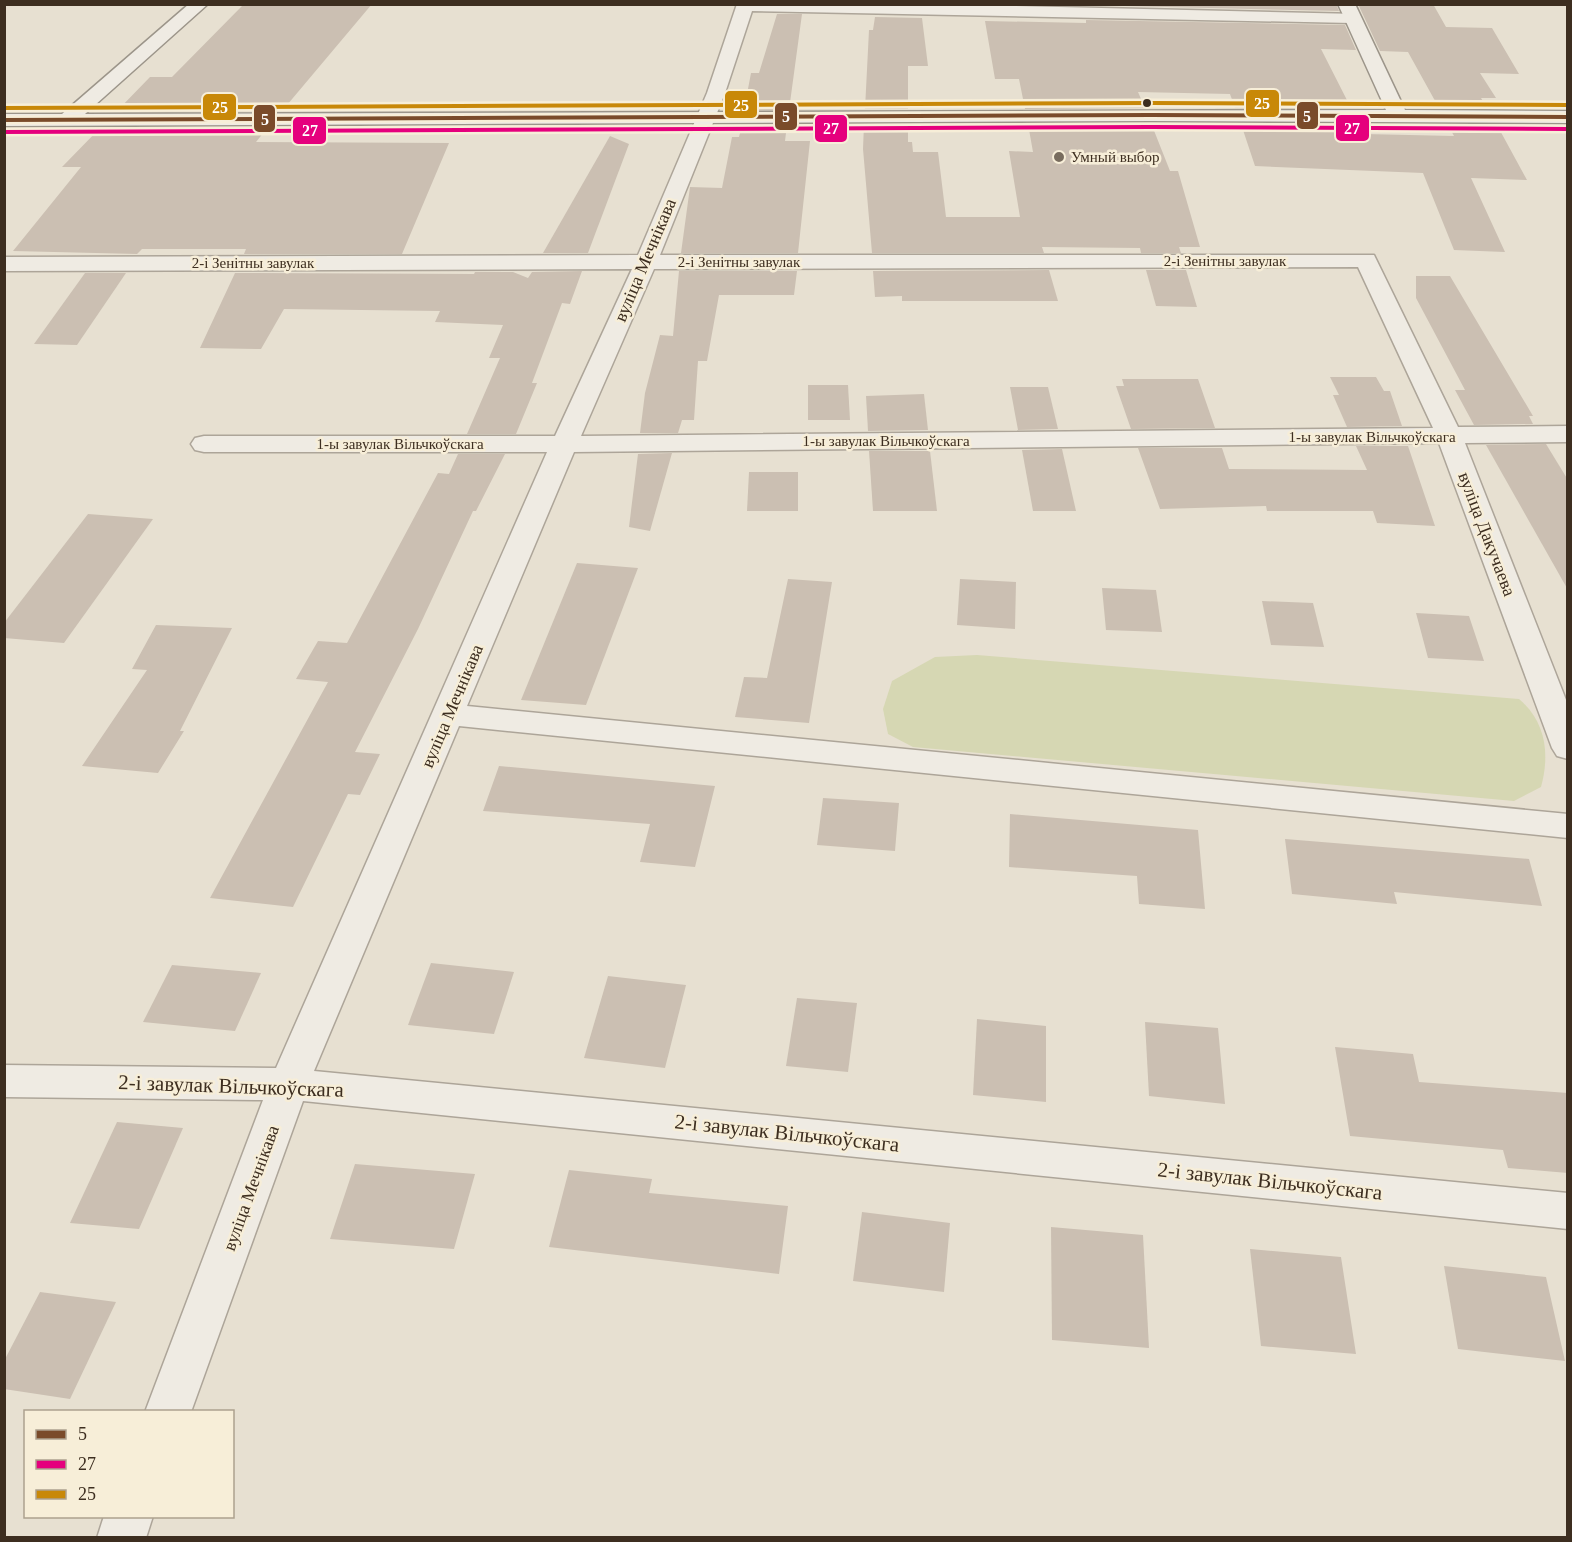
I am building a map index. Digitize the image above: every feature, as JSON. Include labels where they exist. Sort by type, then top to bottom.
[{"type":"street","points":[[68,119],[200,4]]},
{"type":"street","points":[[746,5],[1349,11],[1398,115]]},
{"type":"street","name":"вуліца Мечнікава","points":[[169,1410],[289,1084],[564,444],[646,262],[706,117],[746,5]]},
{"type":"street","points":[[4,120],[1398,115],[1568,117]]},
{"type":"street","name":"2-і Зенітны завулак","points":[[4,264],[1366,260]]},
{"type":"street","name":"вуліца Дакучаева","points":[[1366,260],[1450,437],[1568,748]]},
{"type":"street","name":"1-ы завулак Вільчкоўскага","points":[[204,444],[564,444],[1450,437],[1568,434]]},
{"type":"street","points":[[449,715],[1568,826]]},
{"type":"street","name":"2-і завулак Вільчкоўскага","points":[[4,1081],[289,1084],[1568,1211]]},
{"type":"street","points":[[121,1538],[128,1518]]},
{"type":"green space","points":[[977,655],[1519,699],[1535,718],[1544,739],[1544,775],[1541,787],[1514,801],[913,747],[888,734],[883,709],[892,681],[935,657]]},
{"type":"building","points":[[253,4],[372,4],[282,111],[116,112],[150,77],[172,77],[242,6]]},
{"type":"building","points":[[1336,4],[1339,11],[1083,5]]},
{"type":"building","points":[[1358,4],[1433,4],[1446,27],[1492,28],[1519,74],[1480,73],[1496,98],[1481,98],[1487,108],[1439,108],[1408,52],[1380,51]]},
{"type":"building","points":[[777,14],[802,14],[789,110],[744,110],[751,73],[759,73]]},
{"type":"building","points":[[875,17],[922,18],[928,66],[908,66],[908,109],[865,109],[869,30],[873,30]]},
{"type":"building","points":[[1086,20],[1345,25],[1356,50],[1321,49],[1351,108],[1235,108],[1230,94],[1138,92],[1145,108],[1025,109],[1019,79],[995,79],[985,21],[1086,23]]},
{"type":"building","points":[[1151,123],[1170,171],[1178,171],[1200,247],[1179,247],[1181,253],[1141,253],[1140,248],[1042,247],[1044,253],[872,253],[863,149],[864,124],[908,124],[908,142],[912,142],[913,152],[938,152],[946,217],[1020,217],[1009,151],[1033,152],[1028,124]]},
{"type":"building","points":[[1241,124],[1359,124],[1364,134],[1454,136],[1448,125],[1497,125],[1527,180],[1471,178],[1505,252],[1454,250],[1423,173],[1255,166]]},
{"type":"building","points":[[742,125],[787,125],[785,141],[810,141],[798,253],[681,253],[690,187],[722,188],[732,137],[739,137]]},
{"type":"building","points":[[268,127],[256,142],[449,143],[402,254],[244,254],[246,249],[142,249],[137,254],[13,251],[81,167],[62,167],[100,128]]},
{"type":"building","points":[[610,136],[629,144],[588,253],[543,253]]},
{"type":"building","points":[[1049,270],[1058,301],[902,301],[902,296],[875,297],[873,271]]},
{"type":"building","points":[[1146,270],[1186,270],[1197,307],[1156,306]]},
{"type":"building","points":[[582,271],[570,304],[562,303],[532,383],[537,383],[516,434],[467,434],[500,358],[489,358],[503,325],[435,322],[440,311],[284,309],[261,349],[200,348],[235,273],[474,274],[475,272],[513,272],[528,278],[532,272]]},
{"type":"building","points":[[679,271],[797,271],[794,295],[719,295],[707,361],[698,361],[694,420],[682,420],[678,433],[640,433],[645,393],[660,335],[673,336]]},
{"type":"building","points":[[85,273],[126,273],[77,345],[34,344]]},
{"type":"building","points":[[1416,276],[1450,276],[1533,416],[1529,416],[1533,424],[1474,425],[1455,390],[1465,390],[1416,298]]},
{"type":"building","points":[[1330,377],[1376,377],[1384,391],[1390,391],[1402,426],[1347,427],[1333,395],[1339,395]]},
{"type":"building","points":[[1122,379],[1198,379],[1215,428],[1131,429],[1116,386],[1124,386]]},
{"type":"building","points":[[808,385],[848,385],[850,420],[808,420]]},
{"type":"building","points":[[1010,387],[1048,387],[1058,429],[1018,430]]},
{"type":"building","points":[[924,394],[928,430],[868,431],[866,396]]},
{"type":"building","points":[[1546,444],[1568,480],[1568,590],[1486,445]]},
{"type":"building","points":[[1356,446],[1408,446],[1435,526],[1377,523],[1373,511],[1267,511],[1266,506],[1160,509],[1138,448],[1222,448],[1229,469],[1367,470]]},
{"type":"building","points":[[1062,449],[1076,511],[1033,511],[1022,450]]},
{"type":"building","points":[[869,451],[930,451],[937,511],[873,511]]},
{"type":"building","points":[[672,453],[650,531],[629,527],[638,454]]},
{"type":"building","points":[[458,454],[505,454],[476,511],[473,511],[418,629],[355,752],[380,754],[360,795],[348,794],[293,907],[210,898],[328,682],[296,679],[318,641],[347,643],[438,473],[449,474]]},
{"type":"building","points":[[749,472],[798,472],[798,511],[747,511]]},
{"type":"building","points":[[88,514],[153,519],[64,643],[4,638],[4,623]]},
{"type":"building","points":[[577,563],[638,568],[586,705],[521,700]]},
{"type":"building","points":[[788,579],[832,582],[809,723],[735,717],[744,677],[767,678]]},
{"type":"building","points":[[960,579],[1016,582],[1015,629],[957,625]]},
{"type":"building","points":[[1102,588],[1156,590],[1162,632],[1106,630]]},
{"type":"building","points":[[1262,601],[1313,603],[1324,647],[1271,645]]},
{"type":"building","points":[[1416,613],[1469,616],[1484,661],[1428,658]]},
{"type":"building","points":[[156,625],[232,628],[180,731],[184,731],[158,773],[82,766],[147,670],[132,669]]},
{"type":"building","points":[[499,766],[715,786],[695,867],[640,862],[650,824],[483,811]]},
{"type":"building","points":[[823,798],[899,803],[895,851],[817,845]]},
{"type":"building","points":[[1010,814],[1198,830],[1205,909],[1139,904],[1137,876],[1009,867]]},
{"type":"building","points":[[1285,839],[1529,859],[1542,906],[1394,892],[1397,904],[1292,894]]},
{"type":"building","points":[[431,963],[514,972],[494,1034],[408,1025]]},
{"type":"building","points":[[172,965],[261,973],[235,1031],[143,1022]]},
{"type":"building","points":[[608,976],[686,985],[665,1068],[584,1058]]},
{"type":"building","points":[[797,998],[857,1003],[848,1072],[786,1066]]},
{"type":"building","points":[[977,1019],[1046,1026],[1046,1102],[973,1095]]},
{"type":"building","points":[[1145,1022],[1218,1028],[1225,1104],[1149,1096]]},
{"type":"building","points":[[1335,1047],[1413,1054],[1419,1082],[1568,1093],[1568,1173],[1508,1168],[1503,1150],[1350,1136]]},
{"type":"building","points":[[117,1122],[183,1128],[139,1229],[70,1223]]},
{"type":"building","points":[[355,1164],[475,1174],[454,1249],[330,1239]]},
{"type":"building","points":[[569,1170],[652,1179],[649,1193],[788,1206],[779,1274],[549,1247]]},
{"type":"building","points":[[862,1212],[950,1223],[944,1292],[853,1281]]},
{"type":"building","points":[[1051,1227],[1143,1235],[1149,1348],[1052,1340]]},
{"type":"building","points":[[1250,1249],[1341,1257],[1356,1354],[1261,1346]]},
{"type":"building","points":[[1444,1266],[1546,1277],[1565,1361],[1458,1349]]},
{"type":"building","points":[[40,1292],[116,1302],[70,1399],[4,1389],[4,1361]]},
{"type":"transit line","name":"25","points":[[4,108],[1151,103],[1568,105]]},
{"type":"transit line","name":"5","points":[[4,120],[1151,115],[1568,117]]},
{"type":"transit line","name":"27","points":[[4,132],[1151,127],[1568,129]]},
{"type":"place","name":"Умный выбор","points":[[1059,157]]}]
